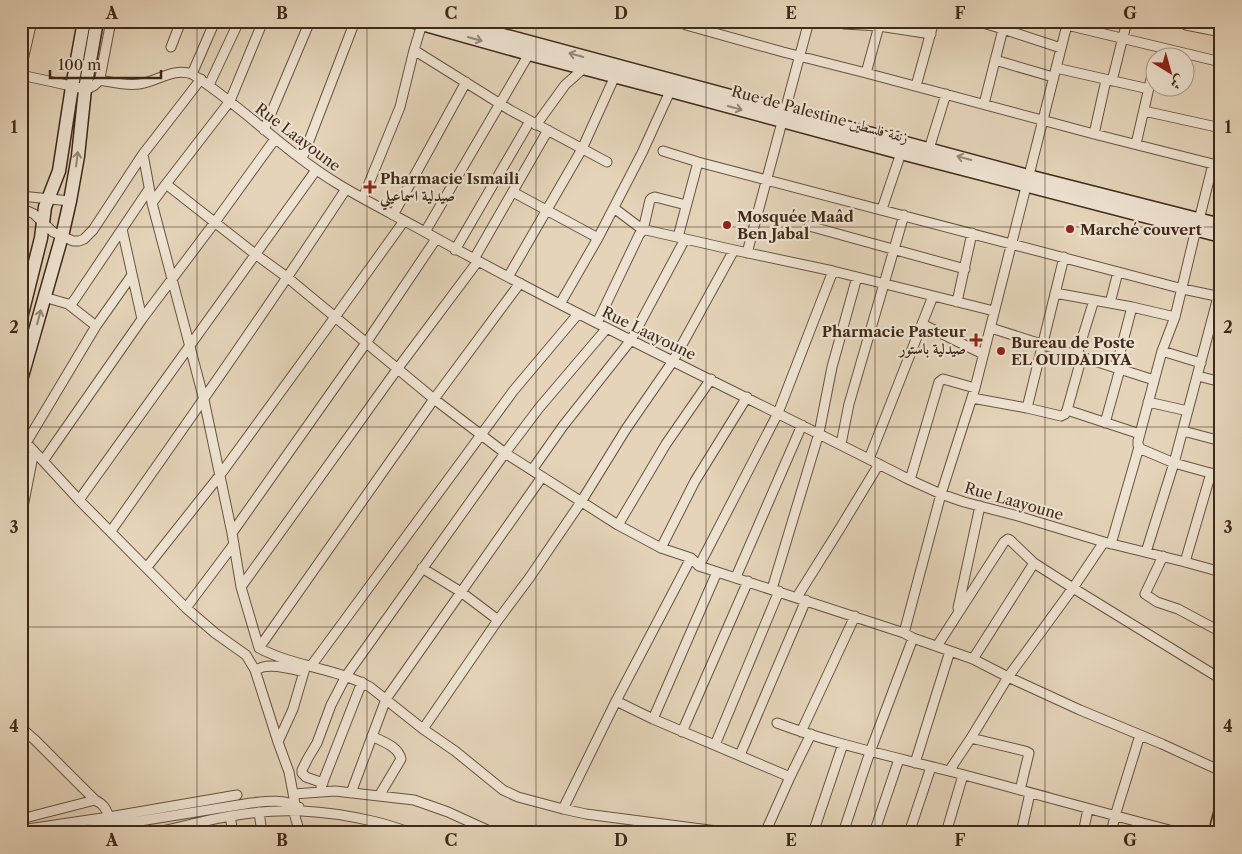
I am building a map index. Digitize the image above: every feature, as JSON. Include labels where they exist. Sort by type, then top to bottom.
[{"type":"main road","points":[[21,380],[62,236],[78,156],[79,88],[84,21]]},
{"type":"main road","points":[[21,318],[40,245],[45,207],[59,171],[97,21]]},
{"type":"main road","name":"Rue de Palestine زنقة فلسطين","points":[[451,21],[783,116],[901,153],[1027,180],[1198,225],[1221,236]]},
{"type":"main road","name":"Rue de Palestine زنقة فلسطين","points":[[416,23],[616,76],[673,86]]},
{"type":"main road","name":"Rue de Palestine زنقة فلسطين","points":[[783,116],[929,149],[1027,180]]},
{"type":"main road","name":"Rue de Palestine زنقة فلسطين","points":[[1198,225],[1221,225]]},
{"type":"main road","points":[[1215,833],[1221,810]]},
{"type":"street","points":[[21,69],[32,21]]},
{"type":"street","points":[[21,76],[79,88],[94,86],[99,80],[111,21]]},
{"type":"street","points":[[170,47],[181,21]]},
{"type":"street","points":[[99,80],[139,84],[151,82],[174,73],[185,72],[192,74],[214,21]]},
{"type":"street","points":[[209,85],[239,21]]},
{"type":"street","points":[[152,203],[230,101],[263,21]]},
{"type":"street","points":[[264,130],[310,21]]},
{"type":"street","points":[[302,159],[355,21]]},
{"type":"street","points":[[747,253],[808,21]]},
{"type":"street","points":[[833,21],[844,24],[879,26],[931,34]]},
{"type":"street","points":[[916,86],[934,21]]},
{"type":"street","points":[[976,21],[1003,28],[1061,48]]},
{"type":"street","points":[[1094,134],[1127,21]]},
{"type":"street","points":[[1184,21],[1186,25],[1221,32]]},
{"type":"street","points":[[363,198],[397,116],[414,50],[416,23]]},
{"type":"street","points":[[904,632],[941,494],[975,388],[1067,23],[1221,62]]},
{"type":"street","points":[[686,25],[1217,165],[1198,225],[1175,317],[1162,351],[1154,380],[1138,441],[1139,448],[1107,543],[1008,677],[949,771]]},
{"type":"street","points":[[866,73],[879,26]]},
{"type":"street","points":[[984,104],[1003,28]]},
{"type":"street","points":[[414,50],[500,104],[607,162]]},
{"type":"street","points":[[425,232],[529,54]]},
{"type":"street","points":[[995,60],[1144,88]]},
{"type":"street","points":[[455,250],[533,123],[565,85],[584,68]]},
{"type":"street","name":"Rue Laayoune","points":[[192,74],[230,101],[316,170],[346,189],[455,250],[578,314],[910,480],[941,494],[980,506],[1107,543],[1221,572]]},
{"type":"street","points":[[508,277],[582,149],[616,76]]},
{"type":"street","points":[[21,208],[31,212],[54,232],[62,236],[73,241],[79,241],[84,238],[93,230],[143,154],[201,80]]},
{"type":"street","points":[[394,215],[466,82]]},
{"type":"street","points":[[560,304],[614,208],[673,86]]},
{"type":"street","points":[[929,149],[946,94]]},
{"type":"street","points":[[1136,144],[1147,98]]},
{"type":"street","points":[[1144,111],[1221,128]]},
{"type":"street","points":[[241,586],[476,260],[548,130]]},
{"type":"street","points":[[43,460],[142,320],[275,139]]},
{"type":"street","points":[[663,151],[698,162],[1064,258],[1220,297],[1174,463],[1146,552]]},
{"type":"street","points":[[882,210],[901,153]]},
{"type":"street","points":[[143,154],[152,203],[204,400],[232,533],[241,586],[259,648],[307,668]]},
{"type":"street","points":[[532,470],[563,426],[631,340],[682,238],[686,205],[698,162]]},
{"type":"street","points":[[80,500],[316,170]]},
{"type":"street","points":[[166,184],[288,278],[434,399],[505,453],[618,525],[661,548],[691,558],[699,566],[904,632],[913,638],[973,659],[1080,710],[1221,771]]},
{"type":"street","points":[[68,304],[72,303],[75,299],[149,189]]},
{"type":"street","points":[[110,531],[204,400],[288,278],[346,189]]},
{"type":"street","points":[[512,192],[598,238]]},
{"type":"street","points":[[21,196],[70,200]]},
{"type":"street","points":[[597,323],[643,230],[650,200],[655,197],[686,205]]},
{"type":"street","points":[[614,208],[643,230],[833,271],[994,311]]},
{"type":"street","points":[[841,444],[849,404],[904,215]]},
{"type":"street","points":[[147,567],[220,475],[404,221]]},
{"type":"street","points":[[809,226],[965,268]]},
{"type":"street","points":[[122,229],[142,320]]},
{"type":"street","points":[[957,302],[972,233]]},
{"type":"street","points":[[232,533],[366,343],[436,239]]},
{"type":"street","points":[[424,730],[581,502],[626,429],[673,361],[734,250]]},
{"type":"street","points":[[1027,408],[1064,258]]},
{"type":"street","points":[[699,566],[778,413],[833,271]]},
{"type":"street","points":[[1110,303],[1118,272]]},
{"type":"street","points":[[132,275],[96,326],[24,440],[186,608],[214,633],[246,655],[254,665],[289,772],[300,833]]},
{"type":"street","points":[[715,745],[775,590],[819,433],[832,367],[857,277]]},
{"type":"street","points":[[259,648],[434,399],[520,283]]},
{"type":"street","points":[[1055,293],[1175,317]]},
{"type":"street","points":[[869,459],[933,296]]},
{"type":"street","points":[[44,297],[68,304],[96,326]]},
{"type":"street","points":[[972,398],[1061,416],[1065,414],[1068,410],[1079,356],[1094,300]]},
{"type":"street","points":[[1105,423],[1132,307]]},
{"type":"street","points":[[278,742],[293,709],[307,668],[514,390],[578,314]]},
{"type":"street","points":[[922,324],[983,354]]},
{"type":"street","points":[[302,770],[317,743],[331,705],[346,676],[505,453],[539,408],[607,328]]},
{"type":"street","points":[[990,328],[1154,380]]},
{"type":"street","points":[[1162,351],[1202,363]]},
{"type":"street","points":[[1198,376],[1221,382]]},
{"type":"street","points":[[618,525],[666,444],[711,379]]},
{"type":"street","points":[[910,480],[939,382],[942,379],[975,388]]},
{"type":"street","points":[[661,548],[695,480],[747,397]]},
{"type":"street","points":[[1148,402],[1188,411]]},
{"type":"street","points":[[1068,410],[1140,434]]},
{"type":"street","points":[[736,577],[802,425]]},
{"type":"street","points":[[1183,431],[1221,441]]},
{"type":"street","points":[[1139,448],[1174,463],[1221,476]]},
{"type":"street","points":[[21,517],[34,451]]},
{"type":"street","points":[[740,755],[801,598],[879,464]]},
{"type":"street","points":[[1186,562],[1211,473]]},
{"type":"street","points":[[351,793],[386,699],[542,477]]},
{"type":"street","points":[[956,615],[980,506]]},
{"type":"street","points":[[937,646],[1006,540],[1010,540],[1034,563],[1221,679]]},
{"type":"street","points":[[186,608],[234,544]]},
{"type":"street","points":[[1163,556],[1145,594],[1157,602],[1178,609],[1221,632]]},
{"type":"street","points":[[564,809],[616,702],[691,558]]},
{"type":"street","points":[[973,659],[1034,563]]},
{"type":"street","points":[[422,568],[461,592],[498,620]]},
{"type":"street","points":[[653,719],[717,572]]},
{"type":"street","points":[[682,732],[748,581]]},
{"type":"street","points":[[801,732],[854,616]]},
{"type":"street","points":[[843,833],[870,752],[913,638]]},
{"type":"street","points":[[916,763],[950,651]]},
{"type":"street","points":[[255,670],[270,666],[307,668],[346,676],[362,682],[424,730],[455,751],[503,790],[518,797],[586,814],[732,833]]},
{"type":"street","points":[[319,792],[362,682]]},
{"type":"street","points":[[616,702],[682,732],[790,776]]},
{"type":"street","points":[[777,723],[870,752],[931,766],[1115,816],[1150,829],[1181,833]]},
{"type":"street","points":[[21,728],[95,800],[102,803],[110,816]]},
{"type":"street","points":[[765,833],[811,734]]},
{"type":"street","points":[[1111,833],[1140,735]]},
{"type":"street","points":[[372,736],[392,747],[398,752],[400,759],[379,796]]},
{"type":"street","points":[[971,738],[1025,750],[1029,753],[1021,833]]},
{"type":"street","points":[[813,833],[843,744]]},
{"type":"street","points":[[874,833],[899,759]]},
{"type":"street","points":[[909,833],[931,766]]},
{"type":"street","points":[[289,772],[302,770]]},
{"type":"street","points":[[302,770],[306,777],[323,783]]},
{"type":"street","points":[[946,833],[963,775]]},
{"type":"street","points":[[294,794],[335,791],[414,800],[448,812],[494,833]]},
{"type":"street","points":[[21,830],[237,794]]},
{"type":"street","points":[[21,818],[95,800]]},
{"type":"street","points":[[66,833],[251,803],[277,801],[304,811],[322,812],[373,821],[413,833]]},
{"type":"street","points":[[152,833],[177,831],[201,822],[230,816],[294,807]]},
{"type":"street","points":[[1083,833],[1088,809]]},
{"type":"street","points":[[259,812],[262,833]]},
{"type":"street","points":[[230,816],[233,833]]},
{"type":"street","points":[[201,822],[203,833]]},
{"type":"place","name":"Pharmacie Ismaili صيدلية اسماعيلي","points":[[370,187]]},
{"type":"place","name":"Mosquée Maâd Ben Jabal","points":[[727,225]]},
{"type":"place","name":"Marché couvert","points":[[1070,229]]},
{"type":"place","name":"Pharmacie Pasteur صيدلية باستور","points":[[976,340]]},
{"type":"place","name":"Bureau de Poste EL OUIDADIYA","points":[[1001,351]]}]
